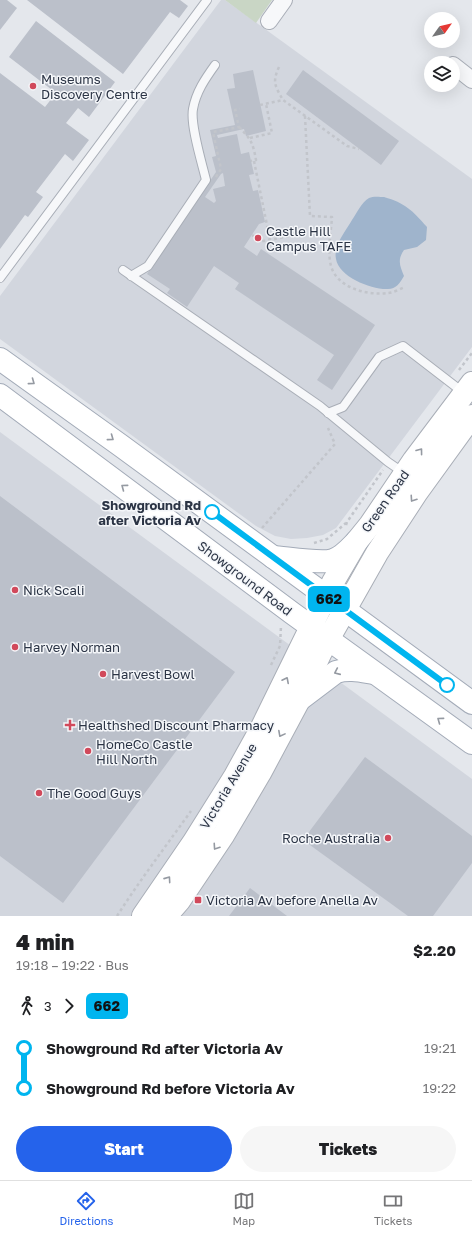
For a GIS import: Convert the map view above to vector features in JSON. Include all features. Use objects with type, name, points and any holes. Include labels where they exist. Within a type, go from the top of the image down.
[{"type":"main road","points":[[0,359],[274,557],[472,703]]},
{"type":"main road","name":"Green Road","points":[[320,633],[326,596],[333,582],[358,541],[404,473],[468,388]]},
{"type":"main road","name":"Showground Road","points":[[0,395],[320,633],[472,743]]},
{"type":"main road","name":"Green Road","points":[[320,633],[344,609],[381,546],[417,492],[472,416]]},
{"type":"main road","points":[[274,557],[321,561],[332,560],[344,554],[358,541]]},
{"type":"main road","name":"Victoria Avenue","points":[[166,916],[184,894],[224,834],[260,773],[299,700],[320,633]]},
{"type":"main road","name":"Victoria Avenue","points":[[143,916],[193,843],[235,776],[261,729],[320,633]]},
{"type":"main road","points":[[299,700],[336,672],[351,670],[375,673]]},
{"type":"street","points":[[269,21],[284,0]]},
{"type":"street","points":[[460,70],[472,80]]},
{"type":"lane","points":[[0,278],[207,0]]},
{"type":"lane","points":[[131,276],[148,266],[206,180],[194,125],[193,110],[196,96],[203,81],[215,65]]},
{"type":"lane","points":[[123,270],[320,406],[388,462],[404,473]]},
{"type":"lane","points":[[328,413],[343,407],[379,357],[403,346],[468,388]]},
{"type":"path","points":[[279,67],[274,76],[276,88],[283,100],[347,146],[360,149]]},
{"type":"path","points":[[260,104],[283,100]]},
{"type":"path","points":[[250,138],[272,133],[266,104]]},
{"type":"path","points":[[240,109],[235,110],[239,127],[250,138],[256,160],[253,161],[270,240]]},
{"type":"path","points":[[304,116],[310,216],[332,217],[329,252],[332,268],[339,280],[351,288],[364,292],[388,294],[405,287]]},
{"type":"path","points":[[198,192],[203,195],[221,169],[213,132],[239,127]]},
{"type":"path","points":[[252,235],[261,241],[312,232],[331,233]]},
{"type":"path","points":[[261,529],[335,444],[325,418],[328,413]]},
{"type":"path","points":[[312,543],[327,538],[347,522]]},
{"type":"path","points":[[270,666],[280,646],[282,627]]},
{"type":"path","points":[[117,916],[132,892],[193,808]]},
{"type":"shaded area","name":"Castle Hill Campus TAFE","points":[[221,0],[225,0],[472,179],[472,347],[336,528],[323,535],[307,538],[291,539],[275,536],[256,526],[0,339],[0,296]]},
{"type":"shaded area","points":[[0,432],[472,779],[472,916],[0,916]]},
{"type":"green space","points":[[225,0],[272,0],[256,23]]},
{"type":"water","points":[[371,197],[384,197],[408,208],[427,227],[426,240],[417,247],[404,250],[400,257],[400,266],[404,276],[396,287],[391,289],[381,289],[365,285],[357,281],[343,271],[338,265],[336,259],[336,249],[338,243],[359,208]]},
{"type":"building","points":[[0,0],[7,0],[17,8],[0,30]]},
{"type":"building","points":[[27,0],[180,0],[188,6],[179,18],[170,12],[123,74]]},
{"type":"building","points":[[36,21],[115,82],[89,117],[78,108],[66,123],[89,140],[73,161],[65,154],[36,192],[43,197],[28,217],[25,215],[0,249],[0,73],[45,107],[56,93],[9,57]]},
{"type":"building","points":[[253,70],[266,131],[246,136],[244,129],[217,135],[218,138],[237,134],[241,154],[249,152],[254,174],[249,175],[253,191],[258,190],[265,222],[259,224],[244,247],[257,256],[261,249],[375,325],[332,390],[317,380],[334,355],[235,289],[239,283],[214,266],[187,307],[167,293],[170,289],[147,274],[216,172],[212,157],[216,156],[210,130],[235,125],[227,89],[235,88],[233,74]],"holes":[[[223,173],[225,186],[213,189],[216,201],[214,203],[205,197]]]},
{"type":"building","points":[[303,70],[399,141],[381,165],[286,94]]},
{"type":"building","name":"HomeCo Castle Hill North","points":[[0,496],[235,672],[63,903],[0,856]]},
{"type":"building","name":"Roche Australia","points":[[365,757],[472,836],[472,863],[433,916],[408,916],[303,840]]},
{"type":"building","points":[[250,888],[287,916],[229,916]]},
{"type":"bus line","name":"662","points":[[212,512],[447,685]]},
{"type":"place","name":"Museums Discovery Centre","points":[[33,86]]},
{"type":"place","name":"Castle Hill Campus TAFE","points":[[258,238]]},
{"type":"place","name":"Showground Rd after Victoria Av","points":[[212,512]]},
{"type":"place","name":"Nick Scali","points":[[15,590]]},
{"type":"place","name":"Harvey Norman","points":[[15,647]]},
{"type":"place","name":"Harvest Bowl","points":[[103,674]]},
{"type":"place","name":"Healthshed Discount Pharmacy","points":[[70,725]]},
{"type":"place","name":"HomeCo Castle Hill North","points":[[88,751]]},
{"type":"place","name":"The Good Guys","points":[[39,793]]},
{"type":"place","name":"Roche Australia","points":[[388,838]]},
{"type":"place","name":"Victoria Av before Anella Av","points":[[198,900]]}]
